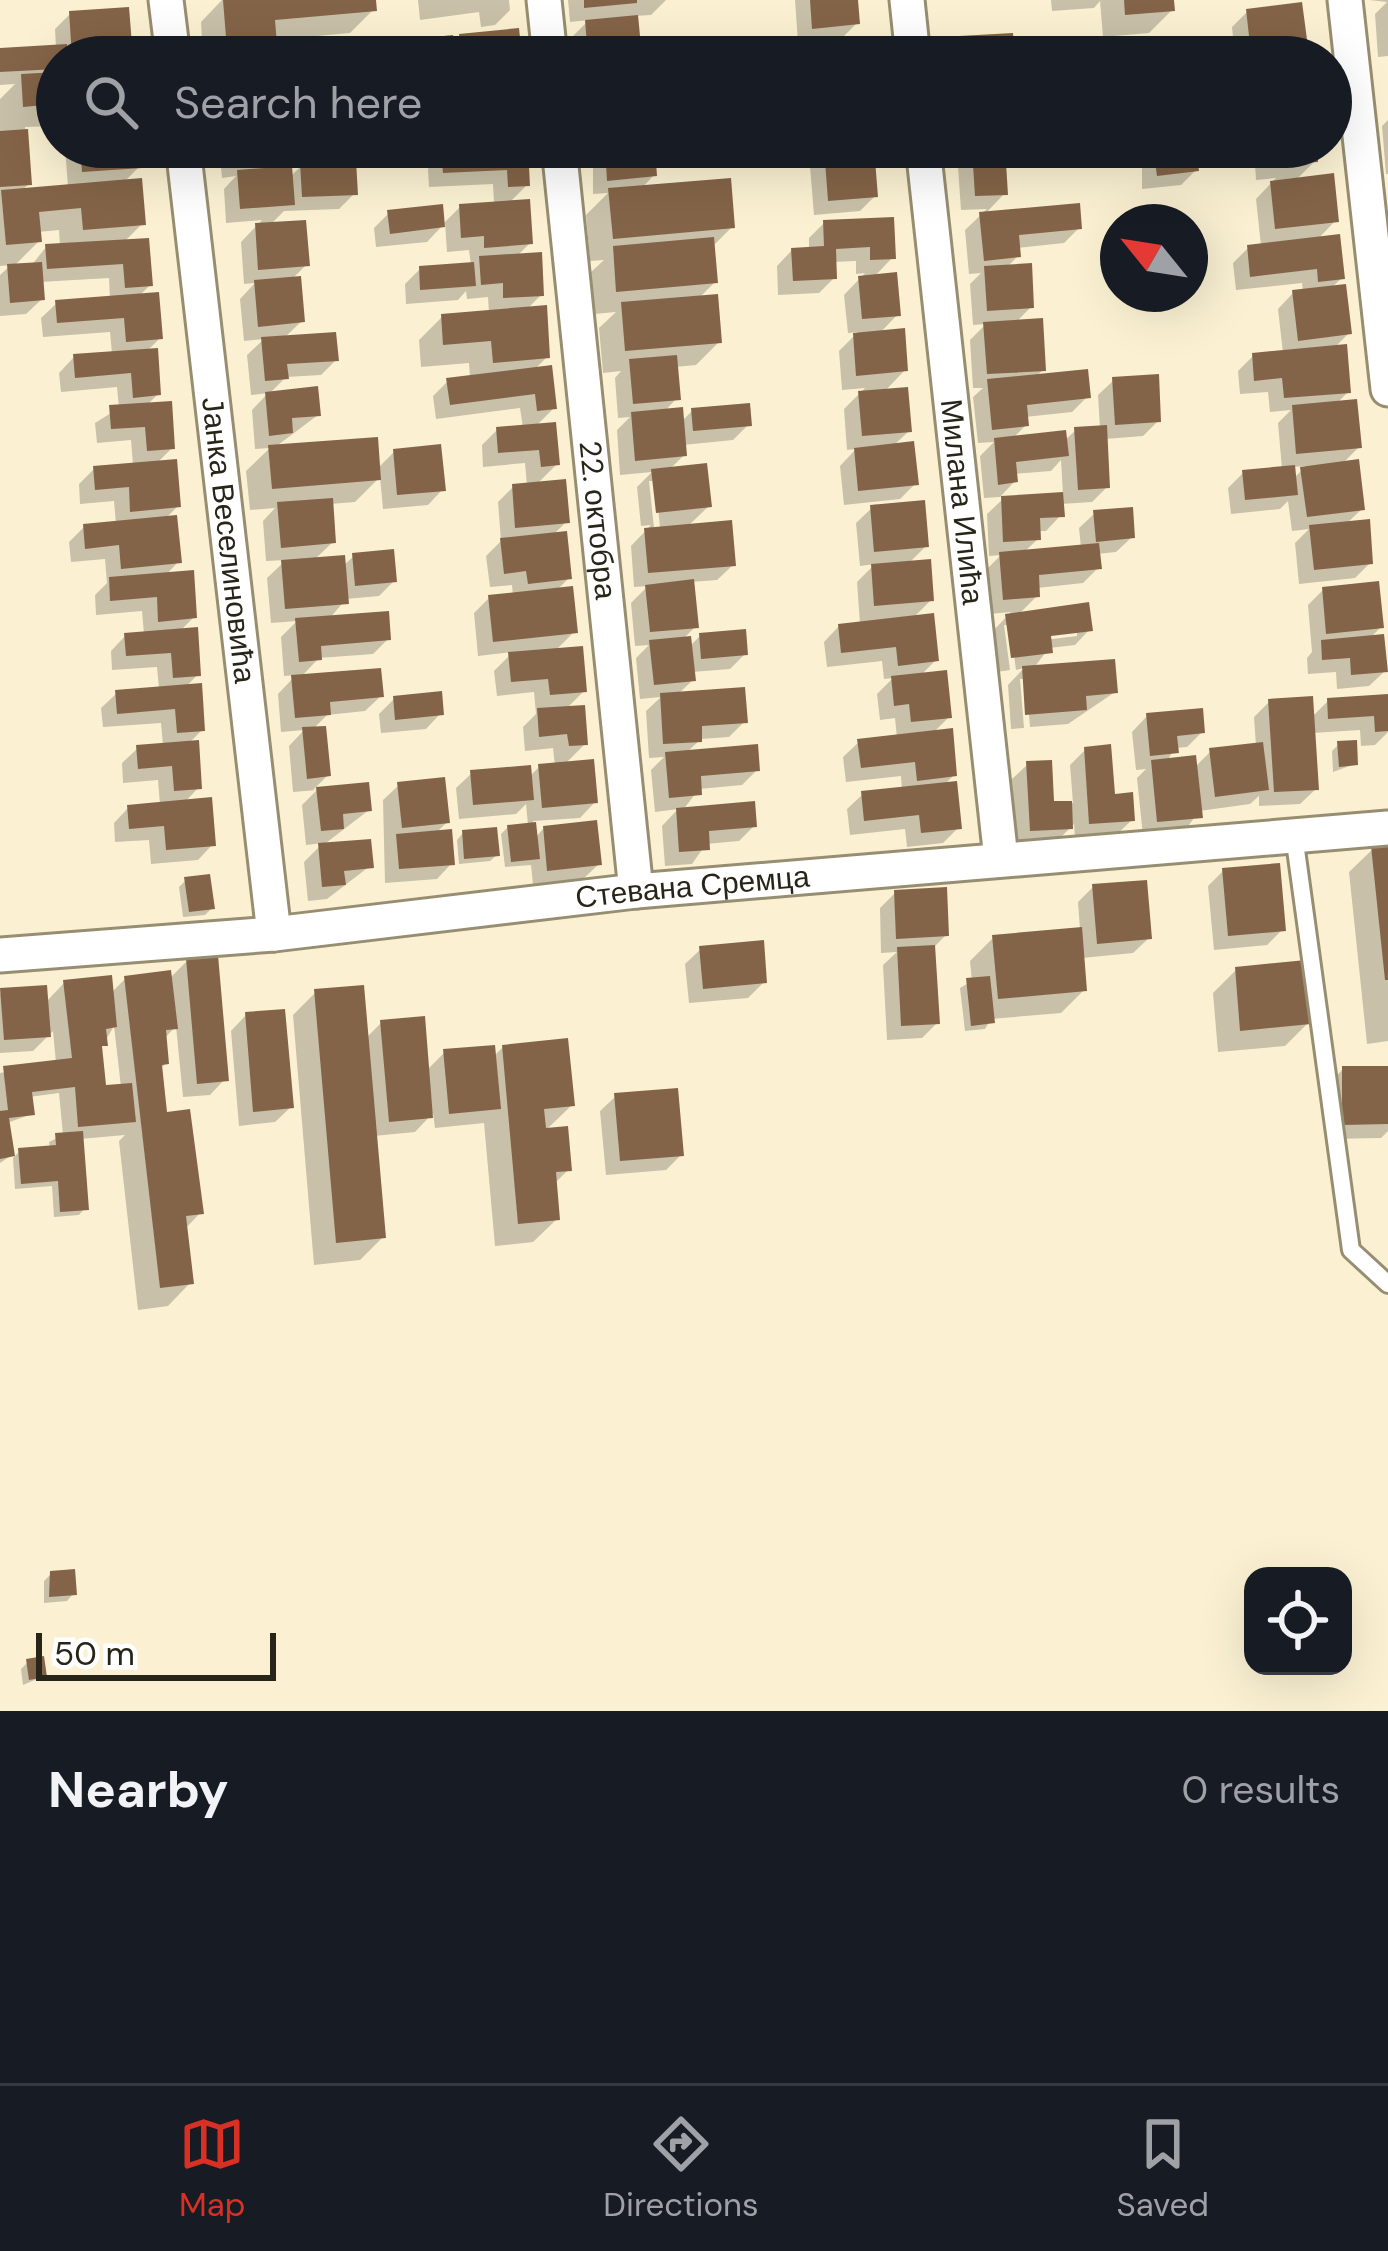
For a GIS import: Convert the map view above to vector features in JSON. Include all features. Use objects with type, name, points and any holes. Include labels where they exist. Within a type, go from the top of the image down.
[{"type":"street","points":[[166,0],[170,36]]},
{"type":"street","points":[[544,0],[548,36]]},
{"type":"street","points":[[907,0],[911,36]]},
{"type":"street","points":[[1345,0],[1349,36]]},
{"type":"street","points":[[1352,63],[1388,389]]},
{"type":"street","name":"Јанка Веселиновића","points":[[185,168],[274,934]]},
{"type":"street","name":"22. октобра","points":[[561,168],[636,891]]},
{"type":"street","name":"Милана Илића","points":[[925,168],[1001,859]]},
{"type":"street","name":"Стевана Сремца","points":[[0,955],[274,934],[636,891],[1388,828]]},
{"type":"lane","points":[[1294,835],[1352,1250],[1388,1284]]},
{"type":"building","points":[[223,0],[376,0],[377,11],[275,20],[276,36],[226,36]]},
{"type":"building","points":[[584,0],[637,0],[637,3],[584,8]]},
{"type":"building","points":[[810,0],[858,0],[860,24],[812,29]]},
{"type":"building","points":[[1124,0],[1174,0],[1175,11],[1125,15]]},
{"type":"building","points":[[1302,2],[1307,36],[1249,36],[1246,9]]},
{"type":"building","points":[[129,7],[131,36],[71,36],[69,11]]},
{"type":"building","points":[[638,15],[640,36],[586,36],[585,20]]},
{"type":"building","points":[[519,28],[520,36],[459,36]]},
{"type":"building","points":[[36,46],[36,70],[0,72],[0,48]]},
{"type":"building","points":[[36,73],[36,106],[23,107],[21,74]]},
{"type":"building","points":[[28,129],[32,185],[0,187],[0,131]]},
{"type":"building","points":[[82,168],[142,168],[82,172]]},
{"type":"building","points":[[292,168],[295,205],[240,209],[237,170]]},
{"type":"building","points":[[300,168],[356,168],[358,195],[302,197]]},
{"type":"building","points":[[443,168],[529,168],[530,186],[508,187],[507,170],[443,173]]},
{"type":"building","points":[[606,168],[656,168],[657,176],[607,181]]},
{"type":"building","points":[[826,168],[876,168],[878,197],[828,201]]},
{"type":"building","points":[[973,168],[1006,168],[1008,195],[975,196]]},
{"type":"building","points":[[1156,168],[1199,168],[1199,171],[1157,176]]},
{"type":"building","points":[[1334,173],[1339,222],[1275,229],[1270,181]]},
{"type":"building","points":[[142,178],[146,225],[83,230],[81,208],[39,212],[42,242],[6,245],[1,190]]},
{"type":"building","points":[[731,178],[735,228],[613,239],[608,188]]},
{"type":"building","points":[[530,199],[533,244],[484,248],[484,236],[461,238],[459,204]]},
{"type":"building","points":[[1080,203],[1082,229],[1019,235],[1021,257],[984,261],[979,212]]},
{"type":"building","points":[[443,204],[445,227],[390,234],[387,210]]},
{"type":"building","points":[[894,217],[896,259],[870,260],[870,247],[836,249],[837,279],[793,281],[791,248],[824,246],[823,220]]},
{"type":"building","points":[[306,220],[310,266],[258,270],[255,223]]},
{"type":"building","points":[[1340,234],[1345,279],[1318,282],[1317,269],[1250,277],[1247,245]]},
{"type":"building","points":[[714,237],[718,283],[616,292],[613,246]]},
{"type":"building","points":[[149,238],[153,286],[125,288],[123,264],[47,269],[45,244]]},
{"type":"building","points":[[542,252],[544,296],[503,298],[503,283],[481,285],[479,256]]},
{"type":"building","points":[[42,262],[45,300],[10,303],[7,264]]},
{"type":"building","points":[[474,262],[476,286],[420,290],[419,266]]},
{"type":"building","points":[[1032,263],[1034,308],[987,311],[984,266]]},
{"type":"building","points":[[897,272],[901,316],[862,319],[858,276]]},
{"type":"building","points":[[301,276],[305,322],[258,327],[254,280]]},
{"type":"building","points":[[1346,284],[1352,334],[1298,341],[1292,290]]},
{"type":"building","points":[[159,292],[163,339],[126,342],[124,318],[57,323],[55,300]]},
{"type":"building","points":[[718,294],[722,343],[625,351],[621,302]]},
{"type":"building","points":[[547,305],[550,358],[493,363],[491,341],[443,345],[441,314]]},
{"type":"building","points":[[1043,318],[1046,371],[987,374],[983,322]]},
{"type":"building","points":[[905,328],[908,371],[856,376],[853,333]]},
{"type":"building","points":[[336,332],[339,361],[287,364],[289,379],[265,381],[261,337]]},
{"type":"building","points":[[1347,344],[1351,393],[1284,398],[1282,378],[1254,381],[1252,353]]},
{"type":"building","points":[[158,348],[161,395],[133,398],[131,373],[75,378],[73,354]]},
{"type":"building","points":[[677,355],[681,400],[633,404],[629,359]]},
{"type":"building","points":[[552,365],[557,409],[537,411],[535,394],[450,405],[446,378]]},
{"type":"building","points":[[1088,369],[1091,398],[1027,405],[1029,426],[992,430],[987,379]]},
{"type":"building","points":[[1159,374],[1161,422],[1115,425],[1112,377]]},
{"type":"building","points":[[318,386],[321,416],[292,418],[293,433],[269,436],[265,392]]},
{"type":"building","points":[[908,387],[912,432],[862,436],[858,391]]},
{"type":"building","points":[[1357,399],[1362,448],[1296,454],[1292,405]]},
{"type":"building","points":[[172,401],[175,449],[147,451],[145,427],[111,429],[109,405]]},
{"type":"building","points":[[750,403],[752,426],[693,431],[691,408]]},
{"type":"building","points":[[683,407],[687,456],[635,461],[631,412]]},
{"type":"building","points":[[556,422],[560,465],[541,467],[539,450],[498,453],[496,427]]},
{"type":"building","points":[[1107,425],[1110,488],[1078,490],[1074,427]]},
{"type":"building","points":[[1066,430],[1069,456],[1016,462],[1018,482],[998,485],[994,438]]},
{"type":"building","points":[[378,437],[381,480],[272,489],[268,445]]},
{"type":"building","points":[[914,441],[919,485],[858,491],[854,448]]},
{"type":"building","points":[[441,444],[446,491],[397,495],[393,449]]},
{"type":"building","points":[[177,459],[181,507],[130,512],[129,487],[95,490],[93,466]]},
{"type":"building","points":[[1359,459],[1365,510],[1307,517],[1300,467]]},
{"type":"building","points":[[707,463],[712,507],[656,513],[651,469]]},
{"type":"building","points":[[1295,465],[1298,495],[1245,500],[1242,470]]},
{"type":"building","points":[[566,479],[570,523],[515,528],[512,484]]},
{"type":"building","points":[[1063,492],[1065,517],[1040,518],[1041,540],[1003,542],[1001,496]]},
{"type":"building","points":[[333,498],[336,543],[281,548],[277,502]]},
{"type":"building","points":[[925,500],[929,547],[874,552],[870,505]]},
{"type":"building","points":[[1133,507],[1135,538],[1096,542],[1093,510]]},
{"type":"building","points":[[177,515],[182,563],[121,569],[119,545],[85,549],[83,524]]},
{"type":"building","points":[[1370,519],[1373,564],[1314,570],[1309,525]]},
{"type":"building","points":[[732,520],[736,566],[648,573],[644,528]]},
{"type":"building","points":[[567,531],[572,579],[528,584],[526,571],[504,574],[500,538]]},
{"type":"building","points":[[1099,543],[1102,569],[1039,575],[1040,597],[1003,600],[999,552]]},
{"type":"building","points":[[394,549],[397,582],[355,586],[352,553]]},
{"type":"building","points":[[345,555],[349,604],[285,609],[281,560]]},
{"type":"building","points":[[931,559],[934,601],[874,606],[871,564]]},
{"type":"building","points":[[194,570],[197,618],[158,622],[157,597],[110,601],[109,577]]},
{"type":"building","points":[[694,579],[699,628],[650,632],[645,585]]},
{"type":"building","points":[[1379,581],[1384,628],[1326,634],[1322,587]]},
{"type":"building","points":[[573,586],[578,633],[493,642],[488,595]]},
{"type":"building","points":[[1089,602],[1093,631],[1051,636],[1053,653],[1011,658],[1005,614]]},
{"type":"building","points":[[389,611],[391,640],[321,646],[322,660],[299,662],[295,618]]},
{"type":"building","points":[[934,613],[939,661],[898,666],[896,647],[841,653],[838,624]]},
{"type":"building","points":[[198,627],[201,676],[173,678],[171,653],[126,656],[124,633]]},
{"type":"building","points":[[746,629],[748,655],[701,659],[699,633]]},
{"type":"building","points":[[1384,634],[1388,672],[1351,675],[1350,658],[1322,660],[1321,640]]},
{"type":"building","points":[[691,636],[696,681],[654,685],[649,640]]},
{"type":"building","points":[[583,646],[587,692],[550,695],[548,679],[511,682],[508,652]]},
{"type":"building","points":[[1115,659],[1118,693],[1086,696],[1087,710],[1025,715],[1022,666]]},
{"type":"building","points":[[381,668],[384,697],[330,702],[331,715],[295,718],[291,675]]},
{"type":"building","points":[[947,670],[952,718],[911,722],[909,704],[894,706],[891,676]]},
{"type":"building","points":[[202,683],[205,731],[177,733],[175,709],[117,714],[115,690]]},
{"type":"building","points":[[745,687],[748,723],[702,726],[702,742],[663,744],[660,693]]},
{"type":"building","points":[[442,691],[444,715],[395,720],[393,696]]},
{"type":"building","points":[[1388,694],[1388,731],[1375,732],[1374,716],[1328,719],[1327,698]]},
{"type":"building","points":[[1313,696],[1319,790],[1274,792],[1268,699]]},
{"type":"building","points":[[585,705],[588,745],[569,746],[567,734],[539,737],[537,708]]},
{"type":"building","points":[[1203,708],[1205,733],[1177,736],[1179,753],[1150,756],[1146,713]]},
{"type":"building","points":[[326,726],[331,776],[307,779],[302,727]]},
{"type":"building","points":[[953,728],[957,776],[917,781],[915,762],[861,768],[857,739]]},
{"type":"building","points":[[199,740],[202,789],[174,791],[172,766],[138,769],[136,745]]},
{"type":"building","points":[[1357,740],[1358,765],[1339,767],[1337,741]]},
{"type":"building","points":[[1263,742],[1269,790],[1215,797],[1209,748]]},
{"type":"building","points":[[758,744],[760,771],[701,776],[702,795],[669,798],[665,752]]},
{"type":"building","points":[[1111,744],[1115,794],[1133,792],[1135,821],[1089,824],[1084,747]]},
{"type":"building","points":[[1196,755],[1203,818],[1157,822],[1151,760]]},
{"type":"building","points":[[594,759],[598,803],[542,808],[538,764]]},
{"type":"building","points":[[1052,760],[1054,801],[1072,801],[1073,829],[1030,831],[1026,761]]},
{"type":"building","points":[[531,765],[534,800],[473,805],[470,770]]},
{"type":"building","points":[[445,777],[450,823],[402,828],[397,782]]},
{"type":"building","points":[[957,781],[962,829],[921,833],[919,815],[864,821],[861,791]]},
{"type":"building","points":[[369,782],[372,811],[343,814],[344,829],[321,831],[316,787]]},
{"type":"building","points":[[212,797],[216,846],[166,850],[164,826],[129,829],[127,805]]},
{"type":"building","points":[[755,801],[757,827],[709,831],[710,850],[679,852],[676,808]]},
{"type":"building","points":[[597,820],[602,865],[547,871],[543,826]]},
{"type":"building","points":[[536,822],[540,859],[511,862],[507,825]]},
{"type":"building","points":[[497,827],[500,856],[464,859],[462,830]]},
{"type":"building","points":[[452,829],[455,865],[399,869],[396,834]]},
{"type":"building","points":[[371,839],[374,868],[344,871],[346,885],[322,887],[318,843]]},
{"type":"building","points":[[1388,844],[1388,980],[1385,980],[1371,846]]},
{"type":"building","points":[[1280,863],[1286,931],[1228,936],[1222,868]]},
{"type":"building","points":[[210,874],[215,909],[189,912],[184,877]]},
{"type":"building","points":[[1147,880],[1152,939],[1097,944],[1092,884]]},
{"type":"building","points":[[947,887],[949,936],[896,939],[894,890]]},
{"type":"building","points":[[1082,927],[1087,991],[998,999],[992,935]]},
{"type":"building","points":[[764,940],[767,983],[703,989],[699,946]]},
{"type":"building","points":[[935,945],[940,1024],[901,1026],[897,947]]},
{"type":"building","points":[[218,955],[229,1081],[197,1084],[186,958]]},
{"type":"building","points":[[1306,960],[1311,1024],[1240,1031],[1235,967]]},
{"type":"building","points":[[171,970],[178,1029],[166,1030],[169,1064],[162,1065],[167,1112],[190,1109],[204,1214],[186,1216],[194,1284],[160,1288],[124,976]]},
{"type":"building","points":[[112,975],[117,1027],[106,1029],[108,1046],[102,1046],[106,1085],[132,1083],[136,1122],[78,1127],[75,1087],[32,1092],[35,1115],[9,1118],[15,1156],[0,1159],[0,1111],[8,1110],[3,1066],[72,1058],[63,980]]},
{"type":"building","points":[[990,976],[995,1023],[971,1026],[966,978]]},
{"type":"building","points":[[47,985],[51,1037],[4,1040],[0,988]]},
{"type":"building","points":[[364,985],[386,1238],[336,1243],[314,989]]},
{"type":"building","points":[[285,1009],[294,1108],[253,1112],[245,1012]]},
{"type":"building","points":[[425,1016],[433,1118],[389,1122],[380,1020]]},
{"type":"building","points":[[568,1038],[575,1106],[544,1109],[546,1128],[568,1126],[572,1171],[556,1172],[560,1220],[518,1224],[502,1045]]},
{"type":"building","points":[[495,1045],[501,1109],[449,1114],[443,1049]]},
{"type":"building","points":[[1342,1066],[1388,1066],[1388,1124],[1342,1125]]},
{"type":"building","points":[[678,1088],[684,1156],[620,1161],[614,1093]]},
{"type":"building","points":[[83,1131],[89,1210],[60,1212],[58,1181],[21,1184],[18,1148],[56,1145],[55,1133]]},
{"type":"building","points":[[75,1569],[77,1595],[49,1597],[50,1571]]},
{"type":"building","points":[[44,1656],[47,1677],[29,1680],[26,1659]]}]
